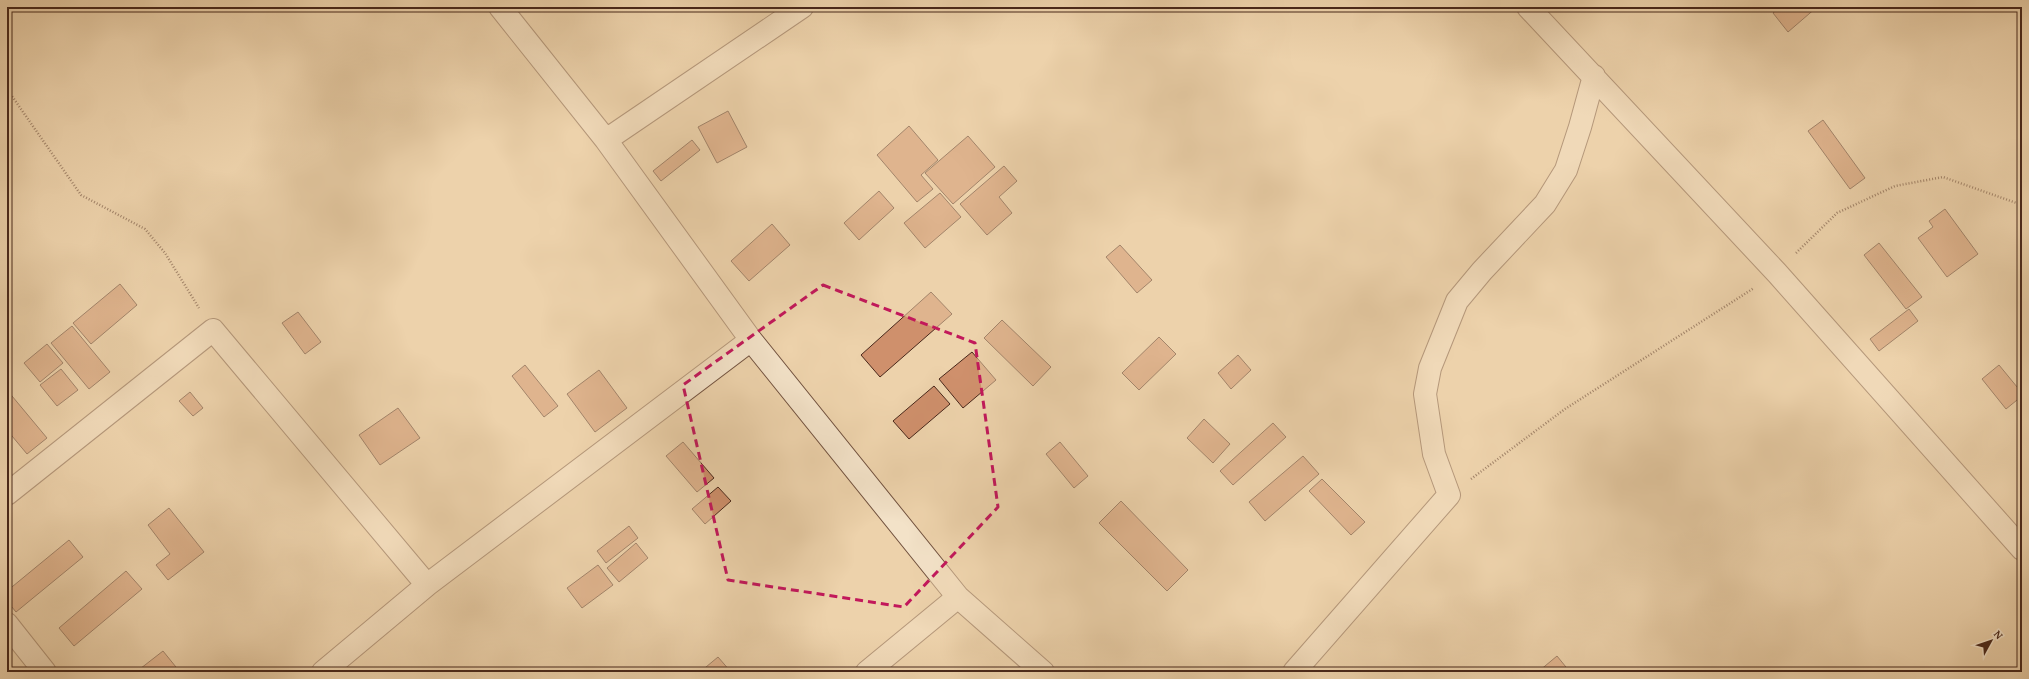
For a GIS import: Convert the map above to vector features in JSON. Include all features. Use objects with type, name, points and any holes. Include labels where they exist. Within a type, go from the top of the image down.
[{"type":"street","points":[[500,7],[606,140],[751,340],[958,597],[1043,672]]},
{"type":"street","points":[[606,140],[802,7]]},
{"type":"street","points":[[1528,7],[1777,273],[2022,549]]},
{"type":"street","points":[[1294,672],[1449,495],[1434,454],[1427,409],[1425,394],[1430,368],[1457,301],[1545,204],[1566,170],[1594,76]]},
{"type":"street","points":[[7,494],[213,330],[427,585]]},
{"type":"street","points":[[323,672],[427,585],[751,340]]},
{"type":"street","points":[[867,672],[958,597]]},
{"type":"street","points":[[7,624],[45,672]]},
{"type":"path","points":[[7,89],[81,195],[145,229],[165,253],[213,330]]},
{"type":"path","points":[[1449,495],[1565,409],[1777,273],[1837,213],[1895,186],[1943,177],[2022,206]]},
{"type":"highlighted area","points":[[823,285],[975,343],[998,507],[904,607],[728,580],[683,385]]},
{"type":"building","points":[[1780,7],[1817,7],[1788,32],[1773,13]]},
{"type":"building","points":[[728,111],[747,147],[717,163],[698,127]]},
{"type":"building","points":[[1823,120],[1865,178],[1850,189],[1808,131]]},
{"type":"building","points":[[909,126],[938,160],[921,175],[933,189],[917,202],[877,155]]},
{"type":"building","points":[[968,136],[995,167],[953,204],[925,173]]},
{"type":"building","points":[[692,140],[700,150],[661,181],[653,171]]},
{"type":"building","points":[[1004,166],[1017,181],[999,197],[1012,213],[987,235],[960,204]]},
{"type":"building","points":[[879,191],[894,208],[859,240],[844,223]]},
{"type":"building","points":[[940,193],[961,217],[925,248],[904,223]]},
{"type":"building","points":[[1945,209],[1978,254],[1947,277],[1918,238],[1933,227],[1929,221]]},
{"type":"building","points":[[772,224],[790,245],[749,281],[731,261]]},
{"type":"building","points":[[1879,243],[1922,297],[1906,309],[1864,255]]},
{"type":"building","points":[[1120,245],[1152,280],[1137,293],[1106,257]]},
{"type":"building","points":[[120,284],[137,305],[91,344],[73,323]]},
{"type":"building","points":[[931,292],[952,314],[880,377],[861,355]]},
{"type":"building","points":[[1909,309],[1918,321],[1879,351],[1870,339]]},
{"type":"building","points":[[298,312],[321,342],[305,354],[282,323]]},
{"type":"building","points":[[1002,320],[1051,367],[1033,386],[984,338]]},
{"type":"building","points":[[72,326],[110,372],[89,389],[51,343]]},
{"type":"building","points":[[1159,337],[1176,354],[1139,390],[1122,373]]},
{"type":"building","points":[[47,344],[63,363],[40,382],[24,363]]},
{"type":"building","points":[[972,352],[996,380],[963,408],[939,379]]},
{"type":"building","points":[[1238,355],[1251,370],[1231,389],[1218,373]]},
{"type":"building","points":[[525,365],[558,406],[544,417],[512,376]]},
{"type":"building","points":[[1999,365],[2022,393],[2022,396],[2006,409],[1982,379]]},
{"type":"building","points":[[61,369],[78,390],[57,406],[40,385]]},
{"type":"building","points":[[599,370],[627,408],[595,432],[567,394]]},
{"type":"building","points":[[934,386],[950,404],[909,439],[893,421]]},
{"type":"building","points":[[7,390],[47,438],[27,454],[7,430]]},
{"type":"building","points":[[190,392],[203,408],[193,416],[179,401]]},
{"type":"building","points":[[398,408],[420,438],[380,465],[359,435]]},
{"type":"building","points":[[1204,419],[1230,444],[1213,463],[1187,438]]},
{"type":"building","points":[[1273,423],[1286,437],[1233,485],[1220,471]]},
{"type":"building","points":[[683,442],[714,478],[697,492],[666,456]]},
{"type":"building","points":[[1060,442],[1088,476],[1074,488],[1046,454]]},
{"type":"building","points":[[1303,456],[1319,474],[1265,521],[1249,502]]},
{"type":"building","points":[[1322,479],[1365,522],[1351,535],[1309,491]]},
{"type":"building","points":[[718,487],[731,501],[705,524],[692,509]]},
{"type":"building","points":[[1121,501],[1188,570],[1167,591],[1099,523]]},
{"type":"building","points":[[169,508],[204,552],[168,580],[156,565],[170,554],[148,525]]},
{"type":"building","points":[[629,526],[638,538],[606,563],[597,551]]},
{"type":"building","points":[[69,540],[83,557],[16,612],[7,601],[7,591]]},
{"type":"building","points":[[636,543],[648,558],[619,582],[607,568]]},
{"type":"building","points":[[598,565],[613,585],[582,608],[567,588]]},
{"type":"building","points":[[126,571],[142,589],[74,646],[59,628]]},
{"type":"building","points":[[163,651],[180,672],[136,672]]},
{"type":"building","points":[[1557,656],[1570,672],[1539,671]]},
{"type":"building","points":[[718,657],[731,672],[700,672]]}]
